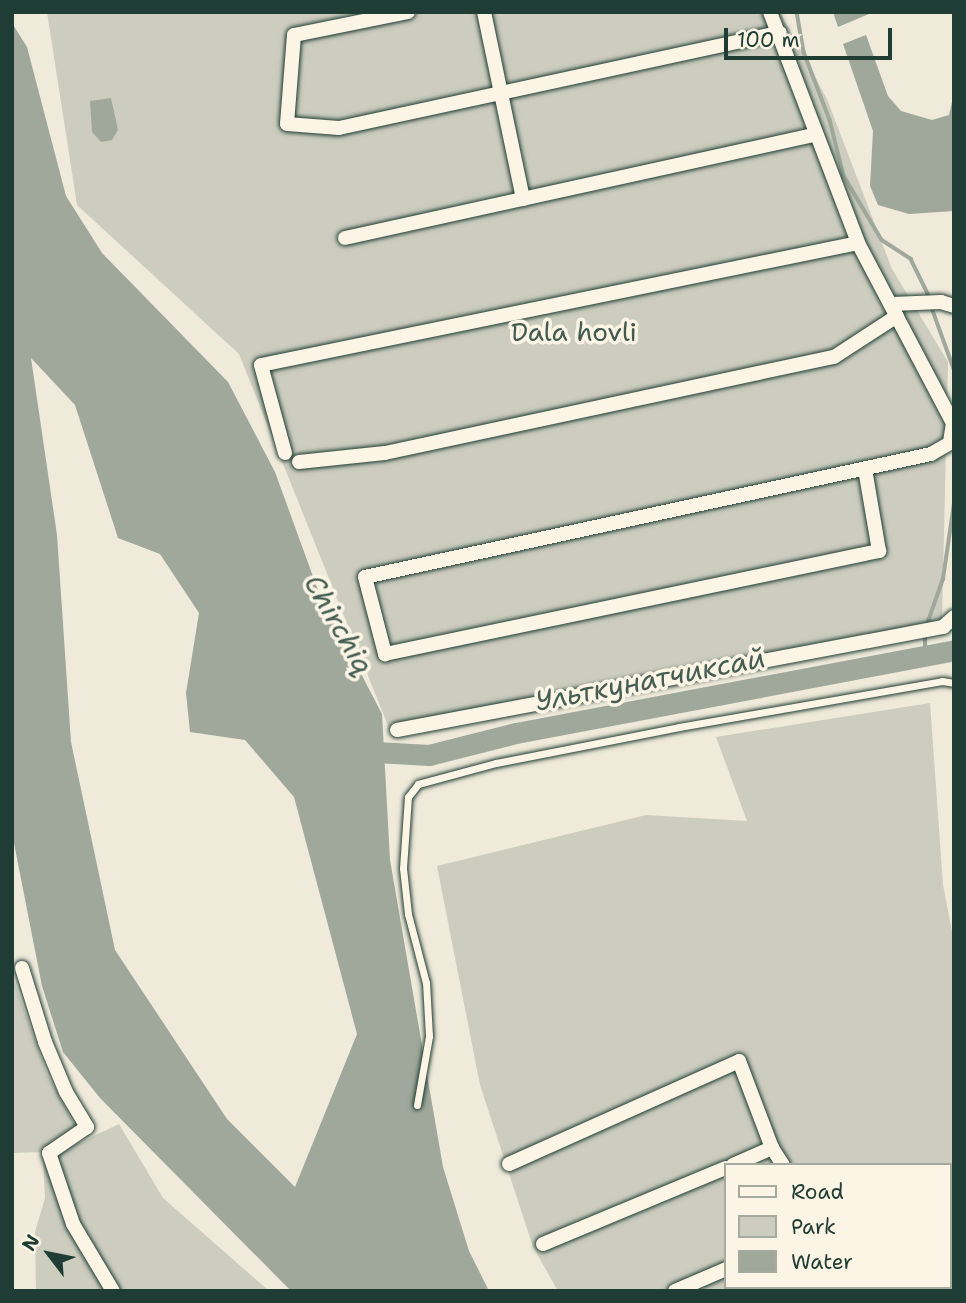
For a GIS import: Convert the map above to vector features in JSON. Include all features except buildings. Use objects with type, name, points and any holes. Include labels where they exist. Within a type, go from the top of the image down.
[{"type":"street","points":[[344,12],[345,28]]},
{"type":"street","points":[[408,12],[345,28],[294,35],[287,124],[339,128],[502,97],[780,33]]},
{"type":"street","points":[[484,12],[523,199]]},
{"type":"street","points":[[770,12],[780,33],[813,135],[858,243],[953,423],[950,443],[931,454],[365,577],[385,654],[879,551],[865,469]]},
{"type":"street","points":[[345,238],[813,135]]},
{"type":"street","points":[[285,453],[261,365],[858,243]]},
{"type":"street","points":[[299,462],[384,453],[834,357],[894,310],[941,302],[954,306]]},
{"type":"street","points":[[397,730],[943,627],[954,617]]},
{"type":"street","points":[[22,968],[55,1067],[88,1127],[49,1153],[73,1224],[113,1291]]},
{"type":"street","points":[[509,1164],[739,1061],[772,1148],[782,1163]]},
{"type":"street","points":[[738,1163],[772,1148]]},
{"type":"street","points":[[543,1244],[724,1169]]},
{"type":"street","points":[[676,1291],[724,1270]]},
{"type":"lane","points":[[417,1105],[429,1036],[426,983],[408,915],[403,868],[408,796],[418,783],[472,768],[666,730],[942,681],[954,683]]},
{"type":"green space","name":"Dala hovli","points":[[47,12],[780,12],[827,99],[892,269],[948,362],[942,619],[393,738],[239,354],[77,205]]},
{"type":"green space","points":[[930,703],[943,885],[954,941],[954,1291],[558,1291],[533,1247],[480,1085],[437,866],[646,815],[747,821],[716,737]]},
{"type":"green space","points":[[12,975],[47,1074],[76,1126],[43,1152],[12,1153]]},
{"type":"green space","points":[[119,1124],[163,1198],[269,1291],[36,1291],[35,1232],[45,1198],[43,1160]]},
{"type":"water","points":[[833,12],[926,12],[869,14],[838,27]]},
{"type":"water","points":[[12,23],[27,47],[66,196],[102,253],[228,382],[275,472],[319,593],[382,714],[390,860],[443,1167],[469,1251],[489,1291],[291,1291],[100,1098],[63,1052],[42,986],[12,833]],"holes":[[[31,358],[75,405],[118,538],[160,554],[199,613],[186,693],[190,732],[245,740],[294,797],[357,1034],[295,1187],[227,1119],[115,950],[71,742],[57,535]]]},
{"type":"water","points":[[866,35],[888,96],[901,111],[932,120],[949,115],[954,93],[954,211],[909,214],[878,205],[870,186],[873,131],[843,44]]},
{"type":"water","points":[[111,98],[118,130],[112,140],[101,142],[92,132],[90,101]]},
{"type":"waterway","points":[[797,12],[804,52],[830,120],[844,176],[882,240],[911,259],[930,298]]},
{"type":"waterway","points":[[931,305],[954,369]]},
{"type":"waterway","points":[[926,627],[943,579],[954,504]]},
{"type":"waterway","points":[[925,635],[925,656]]},
{"type":"waterway","name":"Ульткунатчиксай","points":[[358,751],[429,755],[516,733],[954,650]]},
{"type":"water label","name":"Chirchiq","points":[[339,624]]}]
